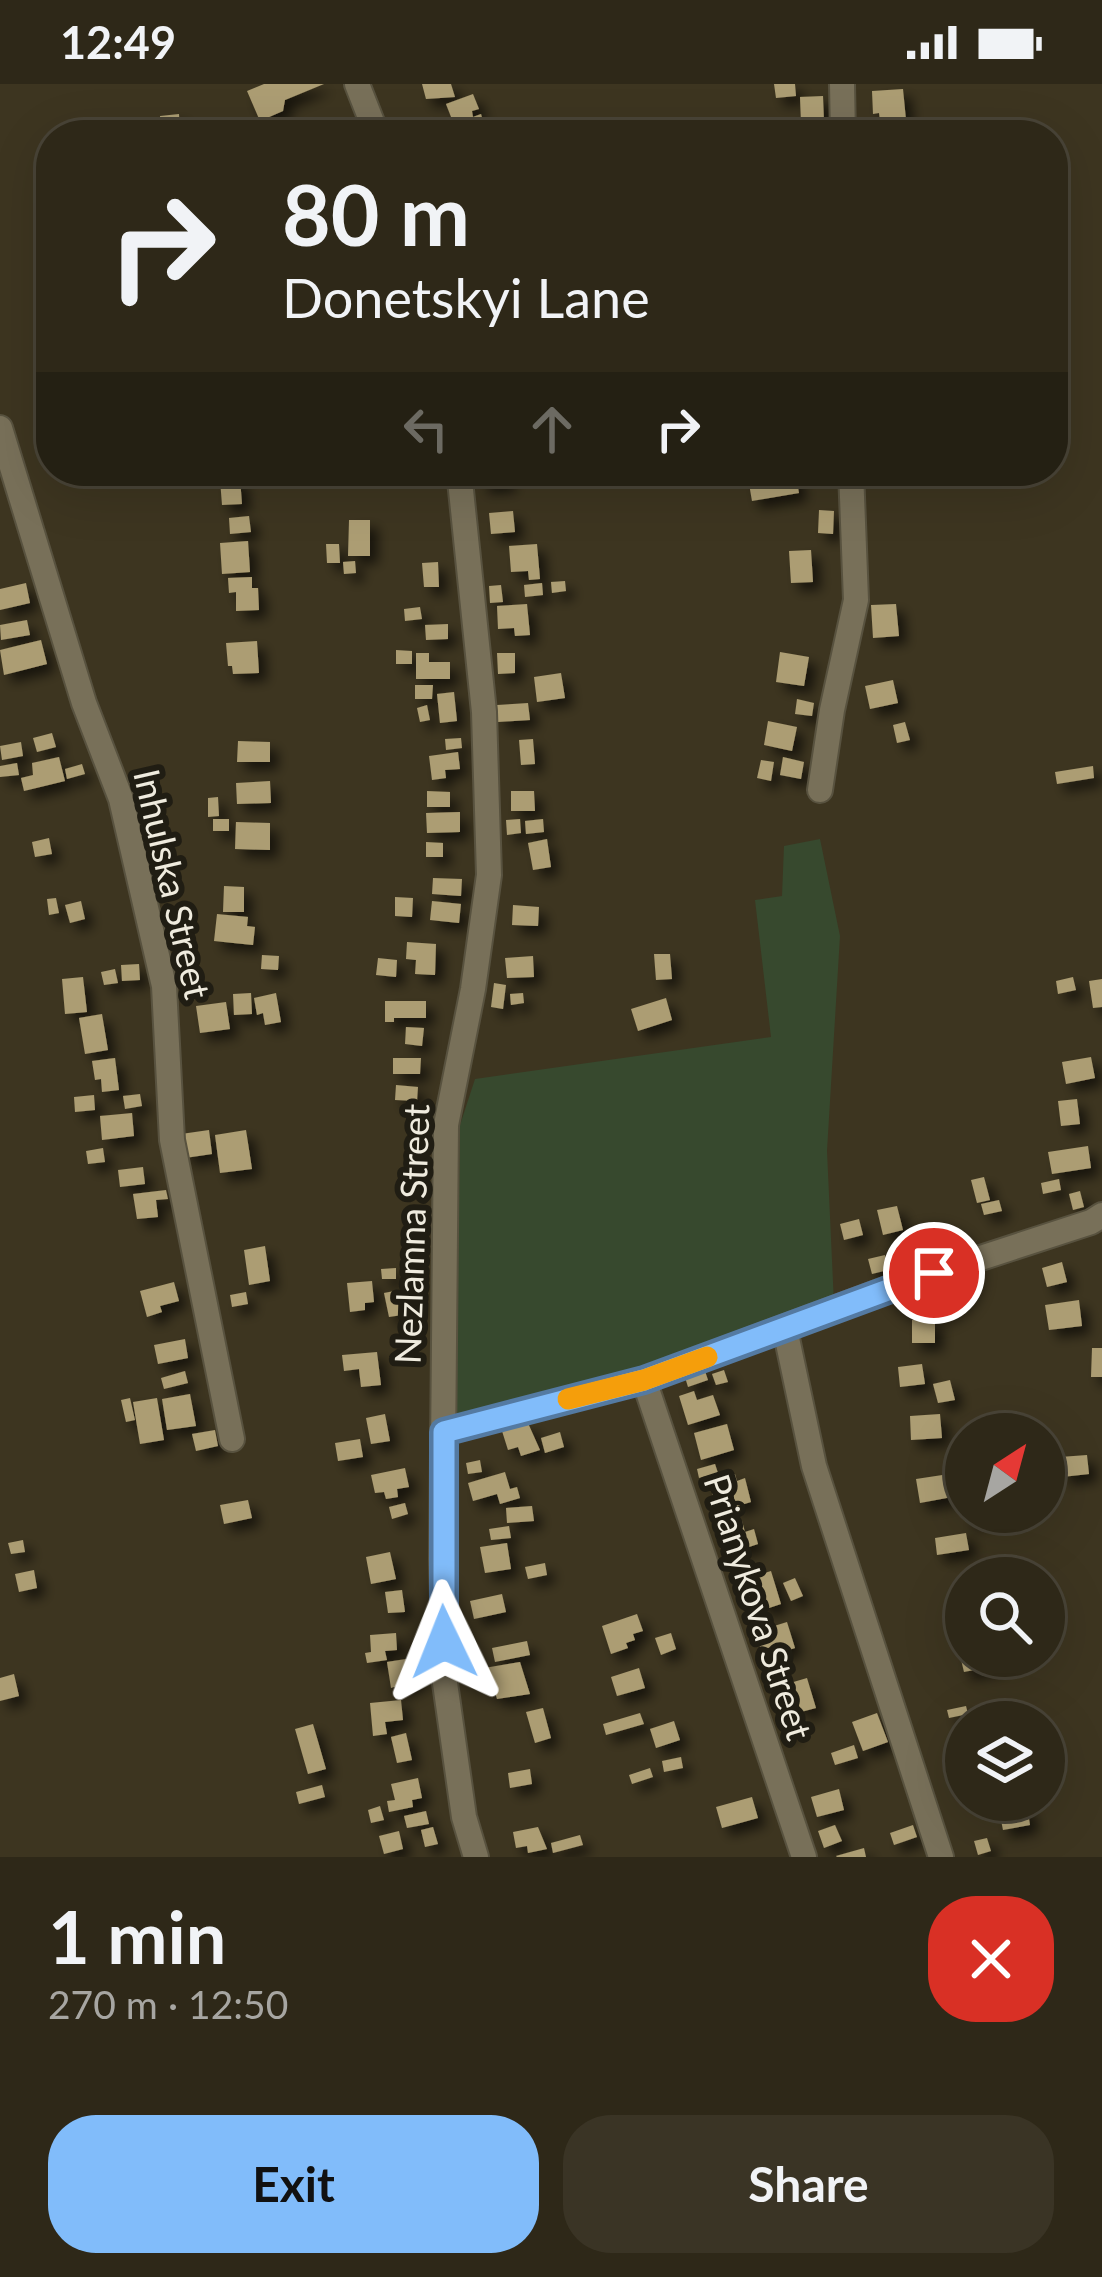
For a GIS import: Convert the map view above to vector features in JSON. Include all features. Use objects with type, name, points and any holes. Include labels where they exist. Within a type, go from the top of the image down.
[{"type":"street","points":[[357,84],[371,120]]},
{"type":"street","points":[[842,84],[843,120]]},
{"type":"street","name":"Inhulska Street","points":[[0,428],[84,703],[121,799],[164,986],[172,1140],[232,1439]]},
{"type":"street","name":"Nezlamna Street","points":[[461,486],[484,712],[489,875],[446,1125],[446,1683],[464,1816],[476,1857]]},
{"type":"street","points":[[820,790],[856,600],[852,486]]},
{"type":"street","points":[[444,1432],[644,1380],[1102,1215]]},
{"type":"street","points":[[785,1329],[814,1466],[940,1857]]},
{"type":"street","name":"Prianykova Street","points":[[644,1380],[804,1857]]},
{"type":"green space","points":[[820,839],[840,936],[827,1151],[834,1304],[640,1367],[456,1416],[460,1125],[475,1079],[771,1037],[755,900],[782,896],[784,846]]},
{"type":"building","points":[[264,84],[324,84],[285,100],[283,111],[262,120],[247,91]]},
{"type":"building","points":[[422,84],[451,84],[455,97],[426,99]]},
{"type":"building","points":[[774,84],[795,84],[796,96],[776,98]]},
{"type":"building","points":[[903,89],[906,120],[880,120],[879,113],[873,114],[872,91]]},
{"type":"building","points":[[473,94],[479,109],[472,111],[473,117],[481,114],[483,120],[452,120],[446,104]]},
{"type":"building","points":[[823,96],[824,120],[801,120],[800,97]]},
{"type":"building","points":[[179,114],[179,120],[160,120],[160,116]]},
{"type":"building","points":[[221,486],[241,486],[242,504],[222,505]]},
{"type":"building","points":[[749,486],[798,486],[799,493],[752,501]]},
{"type":"building","points":[[819,510],[834,511],[833,534],[818,533]]},
{"type":"building","points":[[513,511],[515,532],[491,534],[489,513]]},
{"type":"building","points":[[249,516],[251,532],[230,534],[229,518]]},
{"type":"building","points":[[349,520],[370,520],[370,556],[348,556]]},
{"type":"building","points":[[248,541],[250,572],[222,574],[220,543]]},
{"type":"building","points":[[326,544],[339,544],[340,563],[327,563]]},
{"type":"building","points":[[537,544],[540,579],[529,580],[528,571],[511,572],[509,546]]},
{"type":"building","points":[[811,550],[813,582],[791,583],[789,551]]},
{"type":"building","points":[[355,561],[356,573],[344,574],[343,562]]},
{"type":"building","points":[[438,562],[439,587],[424,587],[422,563]]},
{"type":"building","points":[[252,577],[259,610],[236,611],[236,592],[229,593],[228,578]]},
{"type":"building","points":[[565,581],[566,591],[552,593],[551,582]]},
{"type":"building","points":[[26,583],[30,603],[0,610],[0,589]]},
{"type":"building","points":[[542,583],[543,595],[525,597],[524,585]]},
{"type":"building","points":[[501,585],[503,602],[490,603],[489,586]]},
{"type":"building","points":[[527,604],[530,635],[515,636],[514,628],[498,629],[497,606]]},
{"type":"building","points":[[896,604],[899,636],[873,638],[871,605]]},
{"type":"building","points":[[420,607],[422,619],[405,621],[404,609]]},
{"type":"building","points":[[27,620],[30,635],[1,640],[0,625]]},
{"type":"building","points":[[448,624],[448,639],[426,640],[425,625]]},
{"type":"building","points":[[41,640],[47,664],[4,675],[0,650]]},
{"type":"building","points":[[257,641],[259,673],[233,674],[226,643]]},
{"type":"building","points":[[396,650],[412,651],[412,664],[396,664]]},
{"type":"building","points":[[780,652],[809,657],[804,686],[776,682]]},
{"type":"building","points":[[416,653],[429,653],[429,662],[450,662],[450,679],[416,679]]},
{"type":"building","points":[[497,653],[515,653],[515,673],[498,674]]},
{"type":"building","points":[[561,673],[565,698],[537,702],[534,677]]},
{"type":"building","points":[[893,680],[898,703],[870,709],[865,686]]},
{"type":"building","points":[[415,685],[433,685],[432,699],[415,699]]},
{"type":"building","points":[[454,692],[457,721],[440,723],[437,694]]},
{"type":"building","points":[[797,699],[814,703],[812,716],[795,714]]},
{"type":"building","points":[[528,703],[530,720],[498,722],[497,705]]},
{"type":"building","points":[[427,705],[430,720],[420,722],[417,708]]},
{"type":"building","points":[[768,721],[797,727],[792,751],[764,745]]},
{"type":"building","points":[[905,722],[910,740],[897,743],[893,725]]},
{"type":"building","points":[[52,733],[56,747],[37,752],[33,738]]},
{"type":"building","points":[[461,738],[462,748],[446,750],[445,739]]},
{"type":"building","points":[[533,739],[535,764],[521,765],[519,740]]},
{"type":"building","points":[[238,741],[270,742],[270,762],[237,762]]},
{"type":"building","points":[[21,742],[23,756],[2,760],[0,746]]},
{"type":"building","points":[[458,752],[460,769],[445,770],[446,778],[432,780],[429,756]]},
{"type":"building","points":[[59,757],[65,781],[24,791],[21,778],[33,775],[32,763]]},
{"type":"building","points":[[783,757],[804,762],[801,779],[780,775]]},
{"type":"building","points":[[761,760],[774,762],[771,781],[757,778]]},
{"type":"building","points":[[17,763],[19,775],[0,777],[0,766]]},
{"type":"building","points":[[82,764],[85,774],[67,779],[65,769]]},
{"type":"building","points":[[1093,766],[1094,778],[1057,784],[1055,772]]},
{"type":"building","points":[[270,781],[271,803],[237,804],[236,783]]},
{"type":"building","points":[[427,791],[450,792],[450,807],[427,807]]},
{"type":"building","points":[[511,791],[534,791],[535,811],[511,811]]},
{"type":"building","points":[[218,797],[219,816],[208,817],[208,798]]},
{"type":"building","points":[[460,812],[460,832],[427,833],[426,813]]},
{"type":"building","points":[[213,819],[229,819],[229,831],[213,831]]},
{"type":"building","points":[[520,819],[521,833],[507,835],[506,820]]},
{"type":"building","points":[[543,819],[544,832],[526,834],[525,821]]},
{"type":"building","points":[[236,822],[270,823],[270,850],[235,849]]},
{"type":"building","points":[[49,838],[52,854],[35,857],[32,842]]},
{"type":"building","points":[[547,839],[551,867],[533,870],[528,843]]},
{"type":"building","points":[[426,842],[443,843],[443,857],[426,857]]},
{"type":"building","points":[[433,878],[462,879],[461,896],[432,894]]},
{"type":"building","points":[[224,886],[244,887],[244,912],[223,912]]},
{"type":"building","points":[[395,897],[413,898],[412,917],[395,916]]},
{"type":"building","points":[[56,898],[59,913],[49,915],[47,899]]},
{"type":"building","points":[[81,901],[85,919],[70,923],[65,905]]},
{"type":"building","points":[[432,901],[461,904],[459,923],[430,920]]},
{"type":"building","points":[[513,905],[539,907],[538,926],[512,925]]},
{"type":"building","points":[[217,914],[248,917],[247,926],[255,927],[253,945],[214,941]]},
{"type":"building","points":[[407,942],[436,944],[435,975],[415,974],[416,960],[406,959]]},
{"type":"building","points":[[654,954],[670,954],[672,979],[656,980]]},
{"type":"building","points":[[262,955],[279,956],[278,970],[261,969]]},
{"type":"building","points":[[533,956],[534,977],[507,978],[505,958]]},
{"type":"building","points":[[378,958],[397,960],[396,977],[376,975]]},
{"type":"building","points":[[139,964],[140,980],[122,981],[121,965]]},
{"type":"building","points":[[115,969],[118,983],[104,985],[101,972]]},
{"type":"building","points":[[83,977],[87,1012],[65,1014],[62,979]]},
{"type":"building","points":[[1073,977],[1076,990],[1058,994],[1056,981]]},
{"type":"building","points":[[1102,979],[1102,1007],[1093,1008],[1089,981]]},
{"type":"building","points":[[494,983],[506,985],[503,1009],[491,1007]]},
{"type":"building","points":[[251,993],[252,1014],[234,1015],[233,994]]},
{"type":"building","points":[[276,993],[281,1022],[265,1025],[263,1013],[257,1015],[254,998]]},
{"type":"building","points":[[523,993],[524,1003],[511,1005],[510,994]]},
{"type":"building","points":[[666,998],[672,1020],[638,1031],[631,1009]]},
{"type":"building","points":[[385,1001],[426,1001],[426,1018],[385,1022]]},
{"type":"building","points":[[226,1002],[230,1029],[200,1033],[196,1006]]},
{"type":"building","points":[[102,1014],[108,1050],[85,1054],[79,1018]]},
{"type":"building","points":[[406,1027],[424,1028],[422,1046],[405,1044]]},
{"type":"building","points":[[1091,1057],[1095,1078],[1066,1084],[1062,1062]]},
{"type":"building","points":[[115,1058],[119,1090],[102,1092],[92,1061]]},
{"type":"building","points":[[393,1058],[421,1058],[420,1074],[393,1074]]},
{"type":"building","points":[[396,1085],[418,1087],[417,1101],[395,1100]]},
{"type":"building","points":[[140,1094],[142,1106],[125,1109],[123,1096]]},
{"type":"building","points":[[94,1095],[95,1110],[75,1112],[74,1097]]},
{"type":"building","points":[[1077,1099],[1080,1124],[1061,1126],[1058,1101]]},
{"type":"building","points":[[132,1113],[134,1136],[102,1140],[100,1116]]},
{"type":"building","points":[[209,1130],[212,1154],[185,1158],[181,1134]]},
{"type":"building","points":[[246,1130],[252,1169],[220,1173],[215,1135]]},
{"type":"building","points":[[1088,1146],[1091,1168],[1052,1174],[1048,1152]]},
{"type":"building","points":[[103,1148],[105,1162],[88,1164],[86,1151]]},
{"type":"building","points":[[143,1167],[145,1184],[120,1187],[118,1170]]},
{"type":"building","points":[[984,1177],[990,1200],[977,1203],[971,1180]]},
{"type":"building","points":[[1059,1179],[1061,1190],[1043,1194],[1041,1183]]},
{"type":"building","points":[[166,1190],[168,1199],[156,1200],[158,1217],[137,1219],[133,1194]]},
{"type":"building","points":[[1080,1191],[1084,1207],[1073,1210],[1069,1194]]},
{"type":"building","points":[[999,1200],[1002,1211],[984,1215],[981,1204]]},
{"type":"building","points":[[897,1206],[903,1230],[883,1235],[877,1210]]},
{"type":"building","points":[[859,1219],[863,1235],[844,1240],[840,1224]]},
{"type":"building","points":[[265,1246],[270,1281],[249,1285],[244,1250]]},
{"type":"building","points":[[885,1255],[888,1270],[872,1274],[868,1259]]},
{"type":"building","points":[[1062,1262],[1067,1282],[1047,1287],[1042,1268]]},
{"type":"building","points":[[396,1268],[396,1279],[382,1279],[381,1269]]},
{"type":"building","points":[[372,1281],[374,1302],[365,1303],[365,1310],[350,1312],[347,1283]]},
{"type":"building","points":[[174,1282],[179,1301],[160,1306],[162,1312],[147,1317],[140,1291]]},
{"type":"building","points":[[410,1288],[415,1313],[389,1317],[384,1293]]},
{"type":"building","points":[[246,1292],[248,1304],[232,1307],[230,1295]]},
{"type":"building","points":[[1079,1300],[1082,1326],[1049,1330],[1045,1305]]},
{"type":"building","points":[[912,1320],[935,1320],[935,1343],[912,1343]]},
{"type":"building","points":[[185,1339],[188,1358],[158,1364],[154,1345]]},
{"type":"building","points":[[1092,1348],[1102,1348],[1102,1377],[1091,1377]]},
{"type":"building","points":[[377,1352],[381,1385],[361,1387],[359,1369],[344,1371],[342,1355]]},
{"type":"building","points":[[922,1364],[925,1384],[900,1387],[898,1367]]},
{"type":"building","points":[[704,1368],[708,1380],[688,1387],[684,1374]]},
{"type":"building","points":[[724,1370],[728,1382],[716,1385],[712,1374]]},
{"type":"building","points":[[185,1371],[188,1383],[164,1389],[161,1378]]},
{"type":"building","points":[[950,1380],[955,1400],[938,1403],[933,1384]]},
{"type":"building","points":[[694,1391],[697,1400],[713,1395],[720,1415],[688,1425],[679,1396]]},
{"type":"building","points":[[190,1394],[196,1426],[167,1430],[162,1399]]},
{"type":"building","points":[[130,1398],[135,1420],[126,1422],[121,1400]]},
{"type":"building","points":[[157,1398],[164,1440],[140,1444],[133,1402]]},
{"type":"building","points":[[385,1414],[390,1441],[371,1444],[366,1418]]},
{"type":"building","points":[[940,1414],[942,1438],[911,1440],[910,1416]]},
{"type":"building","points":[[528,1423],[540,1450],[521,1456],[518,1447],[508,1450],[502,1431]]},
{"type":"building","points":[[727,1424],[734,1450],[701,1460],[694,1433]]},
{"type":"building","points":[[215,1430],[218,1446],[196,1451],[192,1434]]},
{"type":"building","points":[[560,1432],[564,1447],[545,1453],[541,1438]]},
{"type":"building","points":[[360,1439],[363,1457],[338,1461],[335,1443]]},
{"type":"building","points":[[1087,1455],[1089,1474],[1065,1477],[1065,1457]]},
{"type":"building","points":[[480,1460],[482,1472],[468,1474],[466,1463]]},
{"type":"building","points":[[715,1464],[718,1473],[699,1478],[697,1469]]},
{"type":"building","points":[[405,1468],[409,1487],[397,1489],[398,1497],[386,1499],[384,1492],[375,1493],[371,1475]]},
{"type":"building","points":[[505,1472],[510,1489],[517,1487],[520,1498],[500,1504],[497,1494],[473,1501],[468,1483]]},
{"type":"building","points":[[735,1474],[737,1481],[745,1478],[751,1502],[731,1508],[727,1495],[714,1499],[709,1482]]},
{"type":"building","points":[[945,1475],[945,1498],[920,1503],[916,1479]]},
{"type":"building","points":[[248,1500],[252,1518],[224,1524],[220,1505]]},
{"type":"building","points":[[405,1503],[408,1514],[392,1519],[389,1507]]},
{"type":"building","points":[[532,1506],[534,1521],[507,1523],[506,1508]]},
{"type":"building","points":[[742,1521],[745,1532],[754,1529],[758,1544],[737,1551],[734,1544],[722,1548],[716,1529]]},
{"type":"building","points":[[509,1526],[511,1538],[491,1540],[489,1529]]},
{"type":"building","points":[[966,1533],[969,1550],[937,1555],[935,1538]]},
{"type":"building","points":[[23,1540],[25,1552],[11,1554],[8,1543]]},
{"type":"building","points":[[507,1543],[511,1569],[485,1573],[480,1547]]},
{"type":"building","points":[[390,1552],[396,1579],[371,1584],[366,1557]]},
{"type":"building","points":[[545,1563],[547,1575],[528,1579],[525,1567]]},
{"type":"building","points":[[34,1570],[37,1588],[19,1592],[15,1574]]},
{"type":"building","points":[[771,1571],[781,1604],[763,1610],[760,1599],[747,1603],[739,1581]]},
{"type":"building","points":[[795,1578],[803,1596],[791,1601],[783,1583]]},
{"type":"building","points":[[402,1590],[405,1612],[388,1613],[385,1592]]},
{"type":"building","points":[[502,1594],[506,1612],[474,1619],[470,1601]]},
{"type":"building","points":[[637,1614],[643,1631],[633,1634],[635,1640],[626,1643],[628,1648],[611,1654],[602,1626]]},
{"type":"building","points":[[787,1622],[795,1648],[777,1654],[775,1646],[761,1650],[755,1632]]},
{"type":"building","points":[[396,1633],[397,1650],[385,1651],[387,1660],[367,1663],[370,1635]]},
{"type":"building","points":[[671,1633],[676,1649],[661,1655],[655,1638]]},
{"type":"building","points":[[527,1641],[530,1655],[495,1662],[492,1648]]},
{"type":"building","points":[[406,1659],[407,1667],[414,1666],[416,1680],[391,1688],[387,1662]]},
{"type":"building","points":[[520,1662],[530,1694],[497,1699],[495,1692],[488,1693],[484,1668]]},
{"type":"building","points":[[639,1668],[645,1688],[617,1696],[611,1677]]},
{"type":"building","points":[[14,1674],[19,1696],[0,1701],[0,1678]]},
{"type":"building","points":[[807,1678],[816,1708],[801,1712],[798,1702],[779,1708],[773,1688]]},
{"type":"building","points":[[401,1700],[403,1720],[385,1722],[387,1734],[373,1736],[370,1703]]},
{"type":"building","points":[[543,1708],[551,1738],[535,1743],[526,1712]]},
{"type":"building","points":[[640,1713],[644,1724],[606,1735],[603,1724]]},
{"type":"building","points":[[877,1713],[888,1742],[863,1751],[852,1722]]},
{"type":"building","points":[[787,1717],[792,1733],[783,1735],[778,1720]]},
{"type":"building","points":[[674,1721],[680,1740],[656,1748],[650,1729]]},
{"type":"building","points":[[313,1724],[326,1769],[308,1774],[295,1729]]},
{"type":"building","points":[[406,1733],[412,1760],[397,1763],[391,1737]]},
{"type":"building","points":[[854,1745],[858,1758],[835,1765],[831,1753]]},
{"type":"building","points":[[681,1757],[683,1768],[664,1772],[662,1761]]},
{"type":"building","points":[[650,1768],[653,1777],[632,1784],[629,1775]]},
{"type":"building","points":[[530,1769],[532,1784],[510,1788],[508,1773]]},
{"type":"building","points":[[418,1778],[422,1798],[412,1800],[413,1807],[389,1812],[387,1801],[395,1800],[391,1784]]},
{"type":"building","points":[[322,1785],[325,1797],[299,1804],[296,1792]]},
{"type":"building","points":[[839,1789],[844,1810],[817,1817],[811,1797]]},
{"type":"building","points":[[752,1797],[758,1818],[722,1828],[716,1807]]},
{"type":"building","points":[[380,1806],[384,1820],[371,1823],[368,1810]]},
{"type":"building","points":[[426,1811],[429,1824],[407,1828],[404,1816]]},
{"type":"building","points":[[1001,1821],[1029,1821],[1030,1825],[1003,1830]]},
{"type":"building","points":[[835,1825],[842,1841],[824,1848],[818,1831]]},
{"type":"building","points":[[913,1825],[917,1837],[894,1845],[890,1833]]},
{"type":"building","points":[[433,1827],[438,1844],[425,1847],[421,1830]]},
{"type":"building","points":[[538,1827],[547,1849],[528,1853],[527,1846],[516,1848],[513,1832]]},
{"type":"building","points":[[399,1831],[403,1849],[384,1854],[379,1836]]},
{"type":"building","points":[[580,1835],[583,1845],[553,1853],[551,1843]]},
{"type":"building","points":[[987,1838],[991,1851],[978,1855],[974,1841]]},
{"type":"building","points":[[864,1848],[866,1857],[836,1856]]},
{"type":"slow traffic","points":[[568,1399],[644,1380],[707,1357]]},
{"type":"route","points":[[444,1642],[444,1432],[644,1380],[934,1273]]}]
